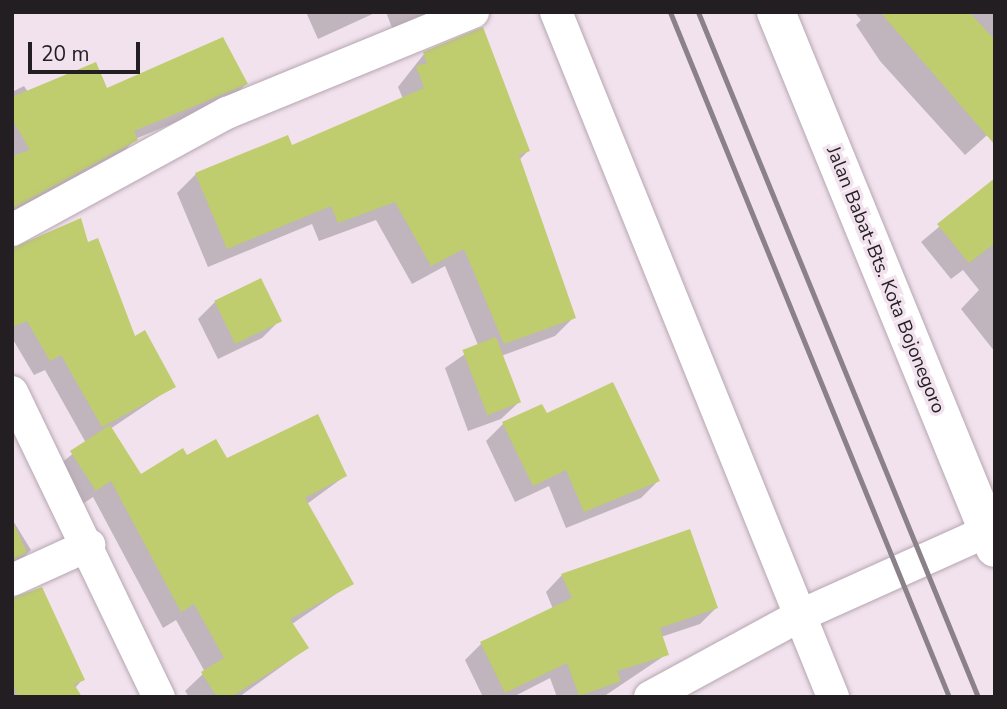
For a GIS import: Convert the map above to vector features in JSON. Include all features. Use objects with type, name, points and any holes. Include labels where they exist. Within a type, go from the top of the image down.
[{"type":"highway","name":"Jalan Babat-Bts. Kota Bojonegoro","points":[[776,12],[993,537]]},
{"type":"street","points":[[12,230],[227,113],[473,12]]},
{"type":"street","points":[[556,12],[833,697]]},
{"type":"street","points":[[12,392],[89,545],[159,697]]},
{"type":"street","points":[[650,697],[801,615],[993,537]]},
{"type":"street","points":[[12,580],[89,545]]},
{"type":"building","points":[[880,12],[969,12],[995,40],[995,145]]},
{"type":"building","points":[[483,27],[530,151],[519,155],[576,318],[504,344],[464,249],[431,266],[395,202],[338,223],[331,206],[227,249],[195,173],[288,135],[292,145],[424,88],[416,66],[427,63],[423,52]]},
{"type":"building","points":[[223,37],[248,84],[134,131],[138,140],[12,209],[12,156],[30,150],[12,119],[12,97],[96,62],[107,88]]},
{"type":"building","points":[[995,178],[995,243],[969,263],[937,224]]},
{"type":"building","points":[[81,218],[88,242],[98,238],[135,336],[145,330],[176,387],[102,427],[61,355],[50,361],[27,321],[12,327],[12,248]]},
{"type":"building","points":[[261,278],[282,321],[235,344],[214,301]]},
{"type":"building","points":[[496,337],[521,402],[487,415],[462,350]]},
{"type":"building","points":[[613,382],[660,481],[584,512],[566,470],[533,486],[502,422],[542,404],[547,413]]},
{"type":"building","points":[[318,414],[347,476],[305,498],[354,584],[290,619],[309,648],[231,697],[217,697],[201,672],[224,658],[194,604],[181,612],[111,481],[96,491],[70,451],[110,425],[141,474],[183,448],[187,455],[216,439],[227,458]]},
{"type":"building","points":[[12,520],[27,553],[12,560]]},
{"type":"building","points":[[690,529],[718,608],[660,628],[669,655],[617,671],[621,681],[579,696],[567,663],[505,693],[480,642],[572,598],[561,574]]},
{"type":"building","points":[[42,587],[85,680],[74,684],[82,697],[18,697],[12,681],[12,598]]},
{"type":"railway","points":[[670,12],[949,697]]},
{"type":"railway","points":[[698,12],[978,697]]}]
